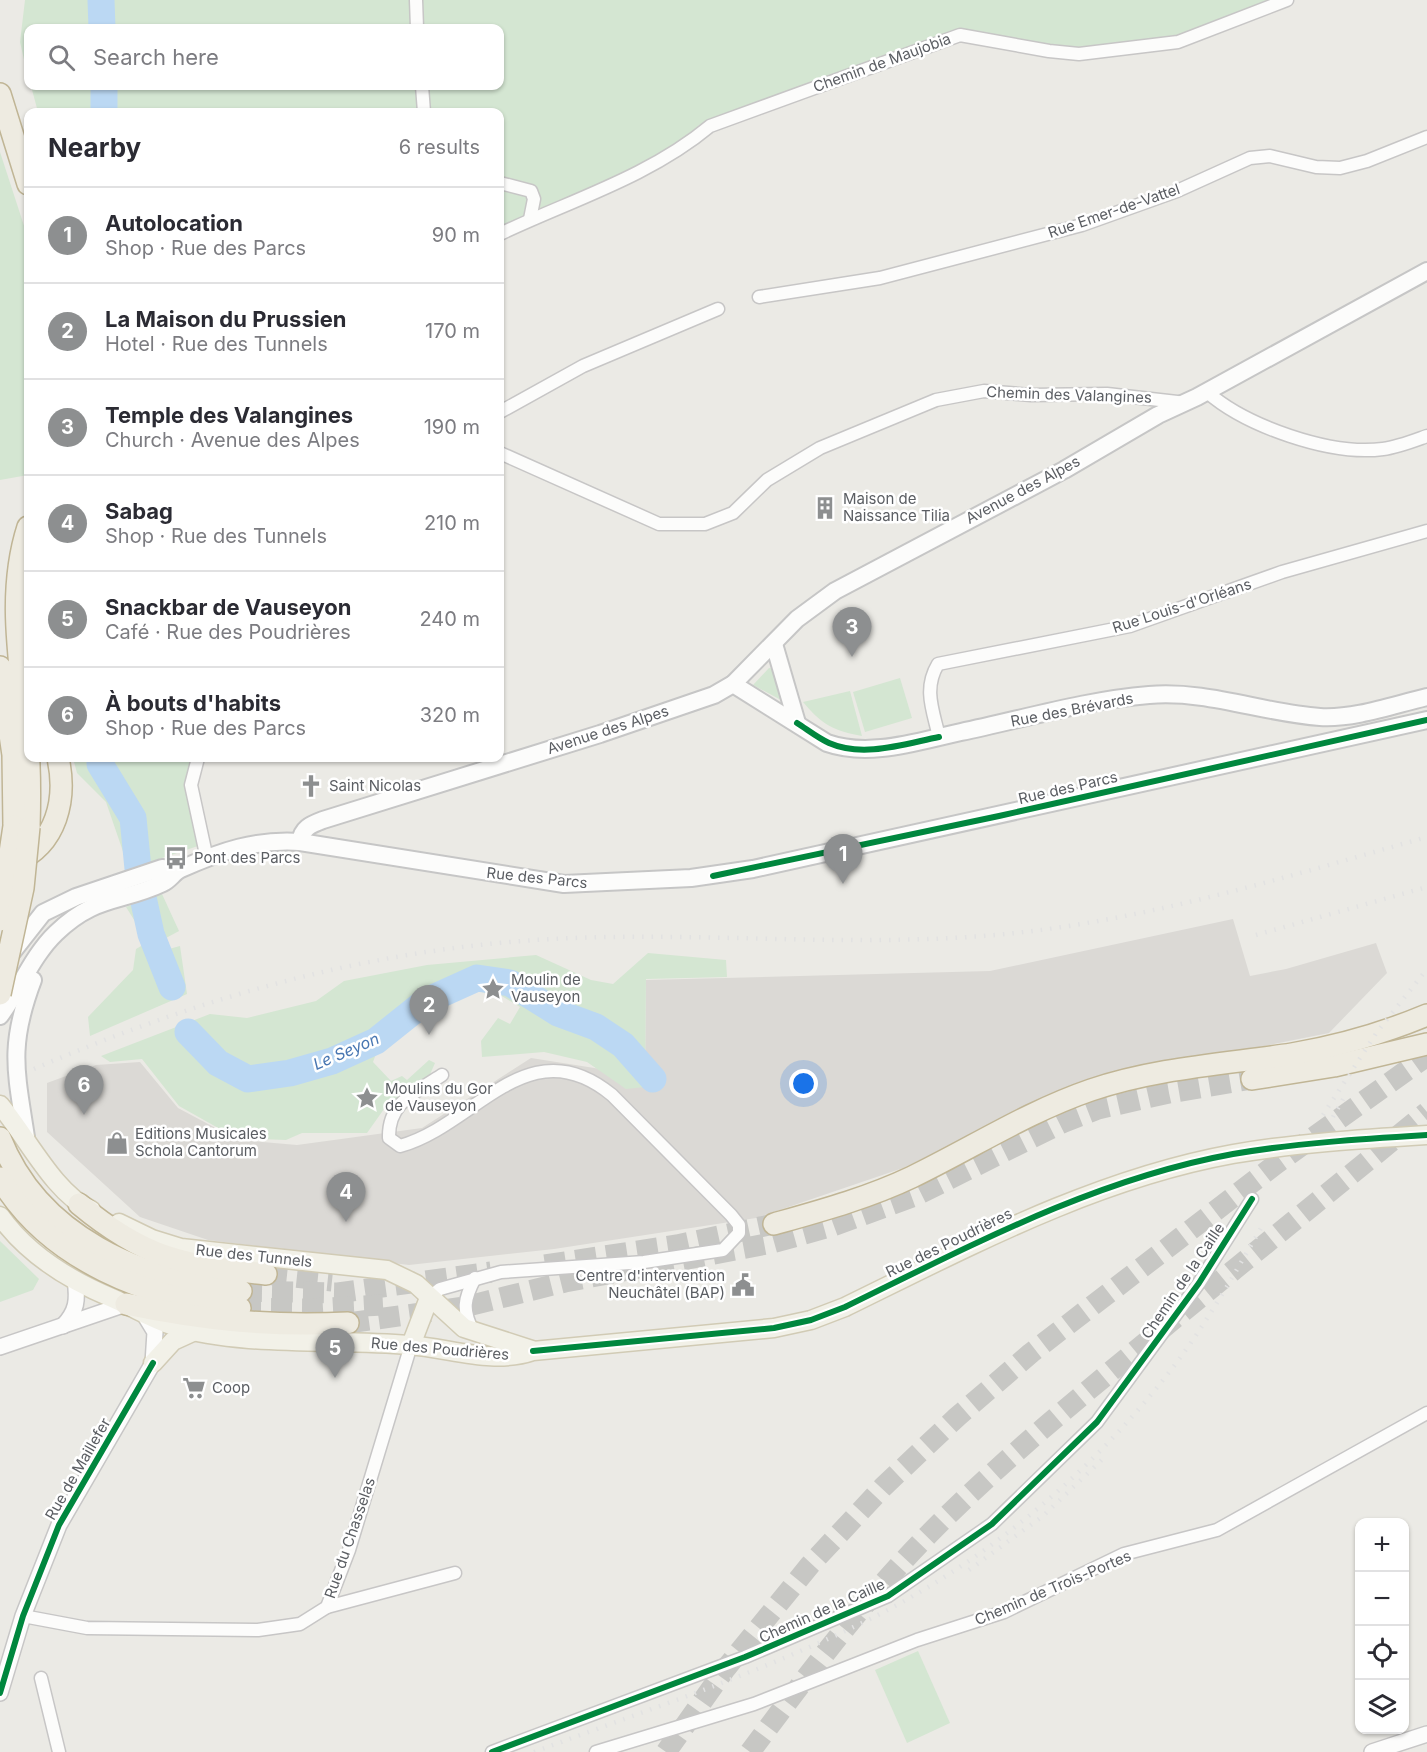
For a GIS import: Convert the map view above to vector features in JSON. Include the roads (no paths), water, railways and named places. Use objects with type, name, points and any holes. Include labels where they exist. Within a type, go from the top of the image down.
[{"type":"highway","points":[[0,94],[24,165]]},
{"type":"highway","points":[[24,542],[18,564],[15,617],[24,708]]},
{"type":"highway","points":[[0,667],[21,826],[23,888],[0,994]]},
{"type":"highway","points":[[0,770],[5,738],[5,701]]},
{"type":"highway","points":[[0,920],[21,826],[25,762]]},
{"type":"highway","points":[[0,866],[29,854],[48,836],[55,823],[61,794],[58,762]]},
{"type":"highway","points":[[774,1224],[830,1208],[909,1178],[1017,1121],[1092,1089],[1174,1070],[1332,1046],[1384,1031],[1427,1015]]},
{"type":"highway","points":[[1252,1079],[1334,1066],[1427,1044]]},
{"type":"highway","points":[[0,1138],[19,1176],[34,1196],[60,1222],[94,1247],[140,1269],[241,1300],[163,1294],[87,1261],[39,1226],[0,1178]]},
{"type":"highway","points":[[79,1204],[114,1232],[157,1254],[213,1269],[266,1274]]},
{"type":"highway","points":[[135,1309],[227,1322],[272,1325],[348,1323]]},
{"type":"main road","name":"Avenue des Alpes","points":[[300,842],[303,831],[323,820],[600,734],[714,694],[733,684],[797,619],[835,591],[1207,392],[1427,271]]},
{"type":"main road","points":[[774,644],[797,723]]},
{"type":"main road","name":"Rue des Brévards","points":[[733,684],[827,742],[852,749],[879,749],[1100,702],[1150,695],[1207,697],[1326,717],[1427,697]]},
{"type":"main road","name":"Rue des Parcs","points":[[0,1016],[38,955],[56,933],[89,907],[162,868],[178,870],[266,840],[300,842],[564,884],[598,884],[713,876],[999,816],[1427,720]]},
{"type":"main road","name":"Rue des Parcs","points":[[0,969],[43,913],[76,897],[126,888]]},
{"type":"main road","name":"Rue des Parcs","points":[[26,1137],[15,1071],[15,1051],[20,1018],[38,955]]},
{"type":"main road","name":"Rue des Tunnels","points":[[0,1105],[26,1137],[57,1183],[79,1204],[172,1246],[207,1252],[387,1270],[407,1278],[455,1323],[474,1332],[533,1351]]},
{"type":"main road","name":"Rue des Poudrières","points":[[135,1309],[175,1326],[232,1336],[411,1345],[486,1356],[514,1357],[533,1351],[761,1330],[811,1320],[845,1307],[1038,1214],[1127,1182],[1231,1154],[1427,1135]]},
{"type":"main road","points":[[0,1138],[26,1137]]},
{"type":"main road","points":[[0,1216],[20,1240],[48,1264],[75,1280],[135,1309]]},
{"type":"main road","points":[[411,1345],[429,1298]]},
{"type":"main road","points":[[153,1363],[173,1341],[197,1330]]},
{"type":"street","points":[[416,0],[417,24]]},
{"type":"street","name":"Chemin de Maujobia","points":[[504,232],[631,175],[692,141],[710,126],[960,35],[1048,51],[1079,54],[1178,42],[1287,0]]},
{"type":"street","points":[[422,90],[424,108]]},
{"type":"street","name":"Rue Emer-de-Vattel","points":[[759,297],[880,278],[1082,225],[1177,191],[1250,158],[1270,156],[1316,167],[1340,168],[1367,161],[1427,137]]},
{"type":"street","points":[[504,184],[531,191],[534,199],[530,219]]},
{"type":"street","points":[[504,410],[584,366],[718,309]]},
{"type":"street","name":"Chemin des Valangines","points":[[504,457],[659,524],[705,524],[733,513],[767,480],[820,448],[936,400],[984,391],[1031,395],[1107,394],[1186,403]]},
{"type":"street","points":[[1207,392],[1236,413],[1285,433],[1334,447],[1383,449],[1427,436]]},
{"type":"street","name":"Rue Louis-d'Orléans","points":[[939,737],[929,689],[929,678],[938,664],[1130,627],[1282,572],[1427,531]]},
{"type":"street","points":[[197,762],[191,785],[207,859]]},
{"type":"street","points":[[429,1298],[440,1289],[501,1272],[644,1262],[723,1250],[739,1233],[739,1225],[598,1083],[569,1072],[552,1070],[532,1072],[509,1083],[418,1141],[400,1146],[389,1138],[388,1122],[394,1110],[442,1075]]},
{"type":"street","name":"Chemin de la Caille","points":[[492,1752],[745,1657],[888,1596],[992,1524],[1097,1422],[1199,1283],[1252,1199]]},
{"type":"street","points":[[474,1332],[466,1317],[464,1303],[475,1278]]},
{"type":"street","points":[[63,1327],[76,1309],[78,1299],[75,1280]]},
{"type":"street","points":[[0,1347],[63,1327],[135,1309],[156,1332],[153,1363]]},
{"type":"street","name":"Rue du Chasselas","points":[[23,1616],[87,1628],[258,1630],[300,1624],[327,1607],[349,1550],[411,1345]]},
{"type":"street","name":"Rue de Maillefer","points":[[0,1693],[23,1616],[59,1525],[153,1363]]},
{"type":"street","name":"Chemin de Trois-Portes","points":[[596,1752],[754,1704],[917,1640],[1004,1612],[1124,1554],[1217,1530],[1427,1413]]},
{"type":"street","points":[[327,1607],[455,1573]]},
{"type":"street","points":[[41,1678],[59,1752]]},
{"type":"street","points":[[1372,1752],[1427,1734]]},
{"type":"waterway","name":"Le Seyon","points":[[101,0],[102,24]]},
{"type":"waterway","name":"Le Seyon","points":[[104,90],[104,108]]},
{"type":"waterway","name":"Le Seyon","points":[[100,762],[133,818],[139,879],[151,934],[172,987]]},
{"type":"waterway","name":"Le Seyon","points":[[188,1032],[218,1063],[248,1079],[290,1073],[332,1061],[376,1041],[426,1001],[477,978],[510,983],[558,1013],[596,1027],[623,1045],[653,1079]]},
{"type":"tunnel","points":[[666,1752],[726,1668],[810,1565],[883,1487],[957,1417],[1031,1353],[1276,1164],[1427,1056]]},
{"type":"tunnel","points":[[348,1323],[464,1307],[565,1282],[772,1243],[833,1226],[915,1196],[1062,1123],[1098,1109],[1169,1093],[1252,1079]]},
{"type":"tunnel","points":[[750,1752],[881,1586],[978,1486],[1107,1375],[1427,1112]]},
{"type":"tunnel","points":[[545,1265],[677,1245],[774,1224]]},
{"type":"tunnel","points":[[241,1291],[338,1293],[491,1272]]},
{"type":"tunnel","points":[[266,1274],[332,1281]]},
{"type":"tunnel","points":[[240,1308],[310,1309],[383,1305]]},
{"type":"railway","points":[[34,1069],[97,1043],[223,999],[287,981],[417,953],[552,939],[607,937],[940,939],[1050,929],[1105,920],[1213,896],[1427,837]]},
{"type":"railway","points":[[1256,935],[1427,887]]},
{"type":"railway","points":[[1323,1115],[1377,1032],[1427,969]]},
{"type":"railway","points":[[1333,1117],[1345,1096]]},
{"type":"railway","points":[[534,1752],[704,1690],[829,1638],[912,1597],[992,1545],[1066,1484],[1133,1416],[1190,1344],[1261,1228]]},
{"type":"railway","points":[[969,1570],[1043,1516],[1107,1455]]},
{"type":"place","name":"Maison de Naissance Tilia","points":[[825,508]]},
{"type":"place","name":"Temple des Valangines","points":[[852,657]]},
{"type":"place","name":"Saint Nicolas","points":[[311,786]]},
{"type":"place","name":"Pont des Parcs","points":[[176,858]]},
{"type":"place","name":"Autolocation","points":[[843,884]]},
{"type":"place","name":"Moulin de Vauseyon","points":[[493,989]]},
{"type":"place","name":"La Maison du Prussien","points":[[429,1035]]},
{"type":"place","name":"Moulins du Gor de Vauseyon","points":[[367,1098]]},
{"type":"place","name":"À bouts d'habits","points":[[84,1115]]},
{"type":"place","name":"Editions Musicales Schola Cantorum","points":[[117,1143]]},
{"type":"place","name":"Sabag","points":[[346,1222]]},
{"type":"place","name":"Centre d'intervention Neuchâtel (BAP)","points":[[743,1285]]},
{"type":"place","name":"Snackbar de Vauseyon","points":[[335,1378]]},
{"type":"place","name":"Coop","points":[[194,1388]]}]
